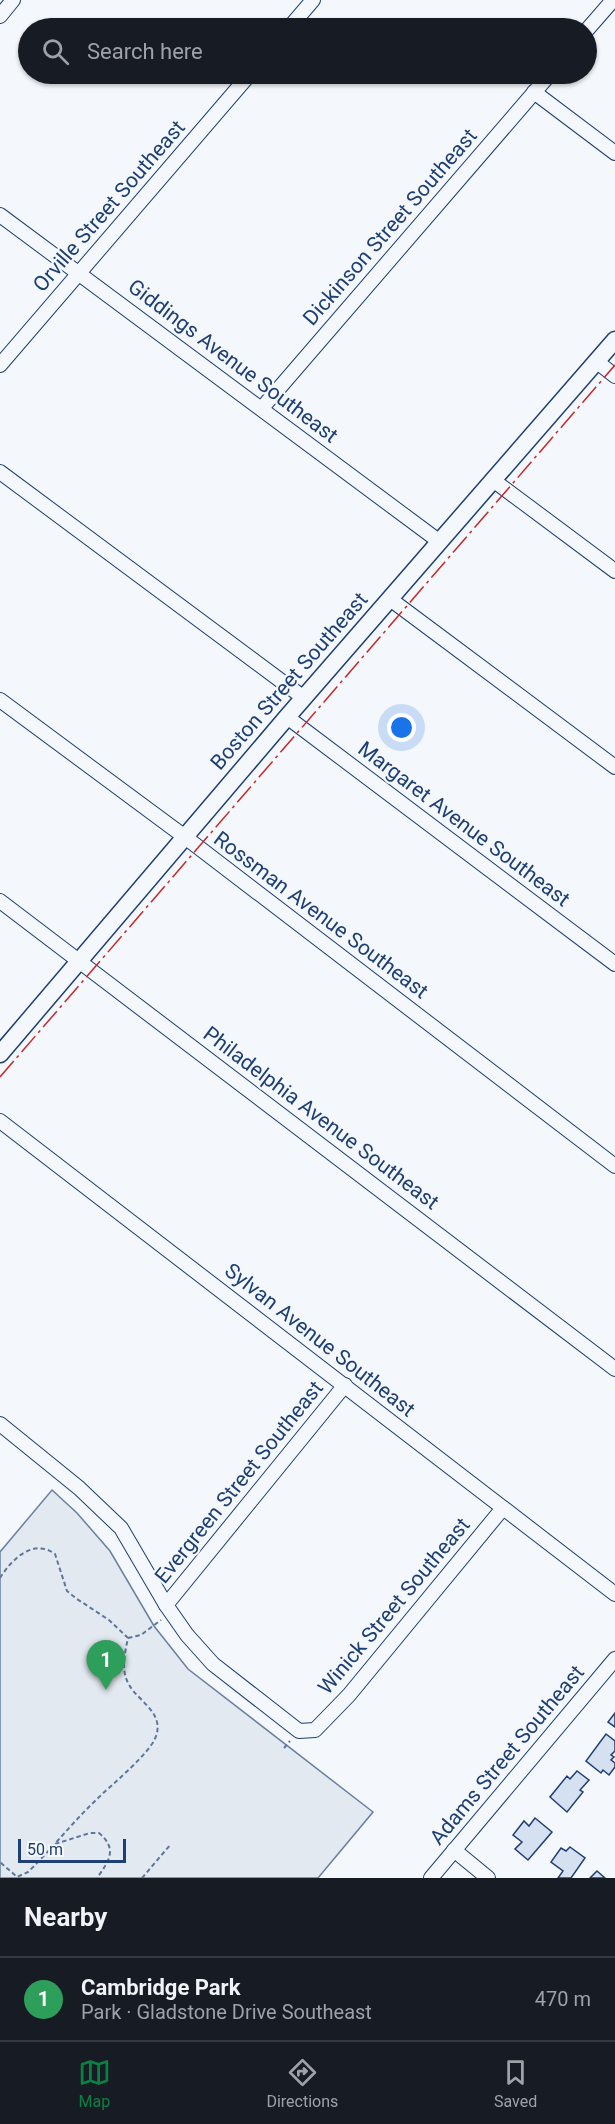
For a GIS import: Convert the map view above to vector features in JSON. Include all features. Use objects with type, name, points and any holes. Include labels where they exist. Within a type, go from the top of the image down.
[{"type":"street","points":[[0,16],[14,0]]},
{"type":"street","points":[[298,18],[313,0]]},
{"type":"street","points":[[597,18],[613,0]]},
{"type":"street","name":"Orville Street Southeast","points":[[0,365],[241,84]]},
{"type":"street","name":"Dickinson Street Southeast","points":[[262,408],[541,84]]},
{"type":"street","points":[[534,92],[615,153]]},
{"type":"street","name":"Giddings Avenue Southeast","points":[[0,215],[440,542]]},
{"type":"street","name":"Boston Street Southeast","points":[[0,1054],[287,717],[615,340]]},
{"type":"street","points":[[596,361],[615,376]]},
{"type":"street","points":[[0,472],[304,699]]},
{"type":"street","points":[[493,480],[615,571]]},
{"type":"street","points":[[390,599],[615,766]]},
{"type":"street","name":"Rossman Avenue Southeast","points":[[0,700],[184,837],[615,1166]]},
{"type":"street","name":"Margaret Avenue Southeast","points":[[287,717],[615,964]]},
{"type":"street","name":"Philadelphia Avenue Southeast","points":[[0,901],[615,1370]]},
{"type":"street","name":"Sylvan Avenue Southeast","points":[[0,1121],[615,1594]]},
{"type":"street","name":"Evergreen Street Southeast","points":[[168,1608],[345,1385]]},
{"type":"street","points":[[0,1424],[79,1488],[121,1528],[168,1608]]},
{"type":"street","name":"Winick Street Southeast","points":[[168,1608],[187,1635],[213,1664],[299,1731],[315,1730],[349,1695],[503,1508]]},
{"type":"street","name":"Adams Street Southeast","points":[[431,1878],[615,1659]]},
{"type":"street","points":[[454,1850],[488,1878]]},
{"type":"path","points":[[0,1578],[10,1564],[28,1550],[43,1548],[50,1550],[58,1560],[67,1590],[109,1620],[128,1638]]},
{"type":"path","points":[[128,1638],[147,1631],[168,1608]]},
{"type":"path","points":[[0,1862],[17,1877],[22,1876],[91,1804],[124,1774],[156,1736],[158,1729],[154,1715],[128,1685],[124,1677],[128,1638]]},
{"type":"path","points":[[284,1748],[293,1736]]},
{"type":"path","points":[[54,1845],[90,1833],[99,1833],[108,1842],[110,1852],[106,1865],[97,1878]]},
{"type":"path","points":[[142,1878],[171,1844]]},
{"type":"shaded area","points":[[52,1490],[77,1513],[110,1551],[154,1626],[188,1669],[373,1812],[318,1878],[0,1878],[0,1552]]},
{"type":"building","points":[[615,1713],[615,1727],[608,1722]]},
{"type":"building","points":[[606,1734],[615,1741],[615,1751],[611,1755],[614,1757],[611,1760],[615,1763],[615,1767],[609,1775],[603,1770],[601,1773],[586,1761]]},
{"type":"building","points":[[577,1771],[589,1780],[580,1790],[583,1792],[567,1812],[550,1797],[567,1776],[570,1779]]},
{"type":"building","points":[[535,1818],[552,1832],[528,1860],[515,1849],[522,1842],[513,1835],[524,1821],[529,1826]]},
{"type":"building","points":[[570,1847],[585,1858],[571,1878],[558,1878],[563,1871],[551,1862],[561,1848],[566,1851]]},
{"type":"building","points":[[597,1871],[605,1878],[590,1878]]},
{"type":"power","points":[[0,1077],[615,365]]},
{"type":"place","name":"Cambridge Park","points":[[106,1690]]}]
